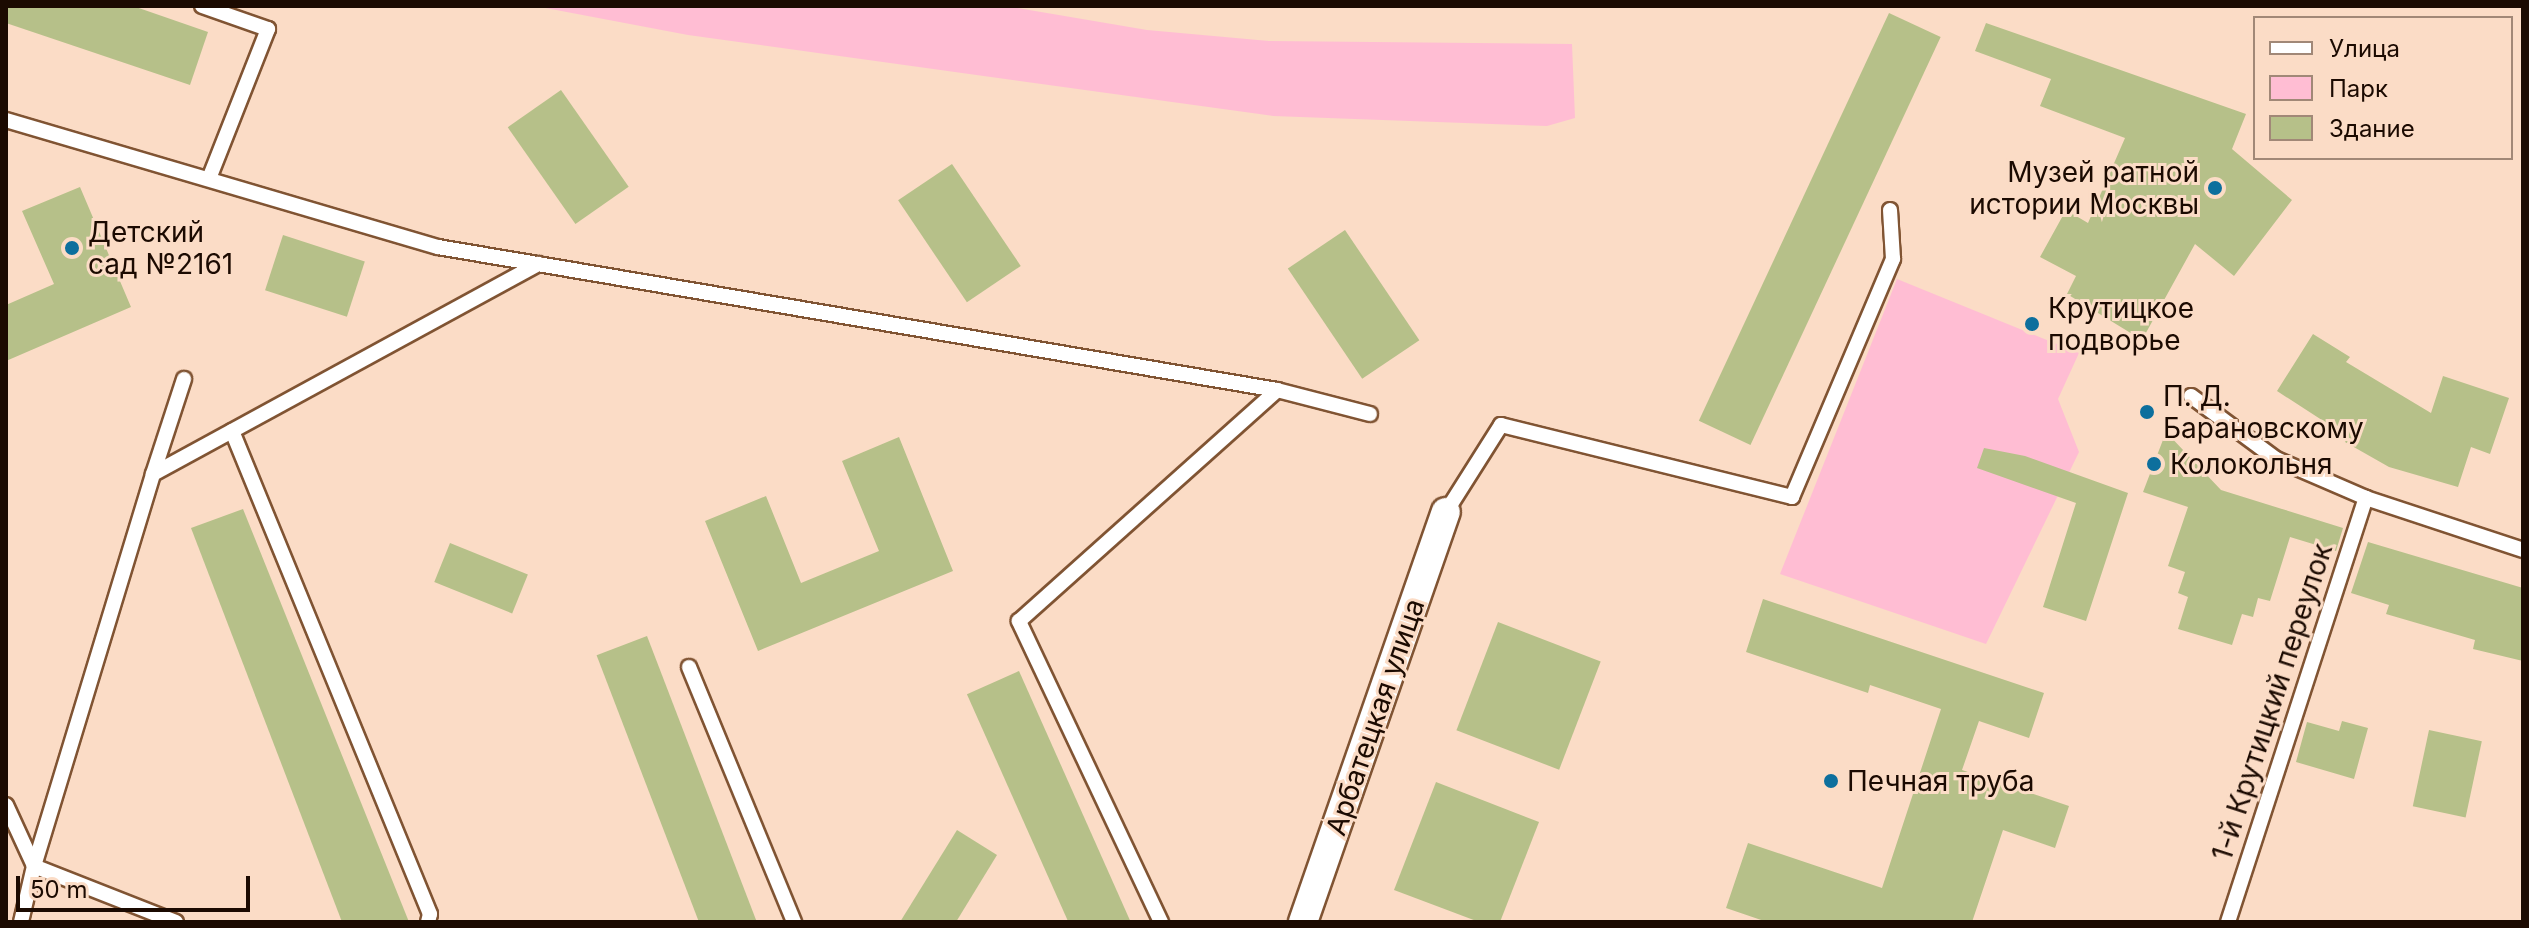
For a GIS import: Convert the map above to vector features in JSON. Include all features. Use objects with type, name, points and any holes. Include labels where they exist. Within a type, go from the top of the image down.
[{"type":"street","name":"Арбатецкая улица","points":[[1303,922],[1446,512]]},
{"type":"lane","points":[[202,6],[268,29],[209,179]]},
{"type":"lane","points":[[6,120],[438,247],[1277,390],[1370,414]]},
{"type":"lane","points":[[1446,512],[1501,425],[1792,497],[1893,259],[1890,210]]},
{"type":"lane","points":[[153,474],[538,264]]},
{"type":"lane","points":[[21,922],[34,866],[184,379]]},
{"type":"lane","points":[[1161,922],[1019,621],[1277,390]]},
{"type":"lane","points":[[2191,396],[2276,459],[2366,498],[2523,550]]},
{"type":"lane","points":[[232,431],[430,914],[428,922]]},
{"type":"lane","name":"1-й Крутицкий переулок","points":[[2228,922],[2366,498]]},
{"type":"lane","points":[[689,667],[794,922]]},
{"type":"lane","points":[[6,805],[34,866],[176,922]]},
{"type":"green space","points":[[535,6],[1006,6],[1147,30],[1269,41],[1572,44],[1575,118],[1547,126],[1273,116],[688,35]]},
{"type":"green space","points":[[1897,279],[2079,353],[2058,399],[2079,452],[1986,644],[1780,574]]},
{"type":"building","points":[[6,6],[133,6],[208,32],[190,85],[6,23]]},
{"type":"building","points":[[1889,13],[1941,37],[1750,445],[1699,421]]},
{"type":"building","points":[[1986,23],[2246,114],[2232,149],[2292,200],[2234,276],[2195,244],[2142,340],[2067,294],[2076,276],[2040,257],[2066,210],[2088,223],[2125,138],[2040,106],[2051,79],[1975,51]]},
{"type":"building","points":[[561,90],[629,187],[575,224],[508,127]]},
{"type":"building","points":[[952,164],[1021,266],[967,302],[898,200]]},
{"type":"building","name":"Детский сад №2161","points":[[80,187],[131,307],[6,361],[6,305],[54,284],[22,211]]},
{"type":"building","points":[[1345,230],[1419,340],[1362,379],[1288,269]]},
{"type":"building","points":[[283,235],[365,262],[347,317],[265,290]]},
{"type":"building","points":[[2313,334],[2350,357],[2346,362],[2431,413],[2443,376],[2509,398],[2490,454],[2471,447],[2458,487],[2389,467],[2345,442],[2348,437],[2277,391]]},
{"type":"building","points":[[2166,432],[2221,490],[2343,528],[2336,551],[2290,537],[2270,601],[2258,598],[2253,617],[2242,614],[2232,645],[2178,629],[2188,597],[2178,593],[2185,572],[2168,566],[2188,507],[2143,492]]},
{"type":"building","points":[[899,437],[953,571],[758,651],[705,521],[766,496],[801,583],[879,551],[842,461]]},
{"type":"building","points":[[1984,448],[2025,456],[2128,493],[2086,621],[2043,607],[2076,503],[1977,468]]},
{"type":"building","points":[[243,509],[409,922],[342,922],[191,528]]},
{"type":"building","points":[[2368,542],[2523,588],[2523,661],[2473,649],[2475,640],[2386,614],[2389,605],[2351,593]]},
{"type":"building","points":[[450,543],[528,574],[512,613],[434,582]]},
{"type":"building","points":[[1763,599],[2044,693],[2029,738],[1979,721],[1962,770],[2069,806],[2055,848],[2003,830],[1972,922],[1767,922],[1726,908],[1748,843],[1882,888],[1941,709],[1870,685],[1868,693],[1746,652]]},
{"type":"building","points":[[1498,622],[1601,661],[1559,770],[1456,730]]},
{"type":"building","points":[[647,636],[757,922],[699,922],[597,655]]},
{"type":"building","points":[[1019,671],[1131,922],[1068,922],[967,694]]},
{"type":"building","points":[[2342,721],[2368,728],[2354,779],[2296,762],[2307,722],[2339,731]]},
{"type":"building","points":[[2429,730],[2482,741],[2466,818],[2413,806]]},
{"type":"building","points":[[1436,782],[1539,822],[1500,922],[1479,922],[1394,890]]},
{"type":"building","points":[[957,830],[997,855],[956,922],[900,922]]},
{"type":"place","name":"Музей ратной истории Москвы","points":[[2215,188]]},
{"type":"place","name":"Детский сад №2161","points":[[72,248]]},
{"type":"place","name":"Крутицкое подворье","points":[[2032,324]]},
{"type":"place","name":"П. Д. Барановскому","points":[[2147,412]]},
{"type":"place","name":"Колокольня","points":[[2154,464]]},
{"type":"place","name":"Печная труба","points":[[1831,781]]}]
